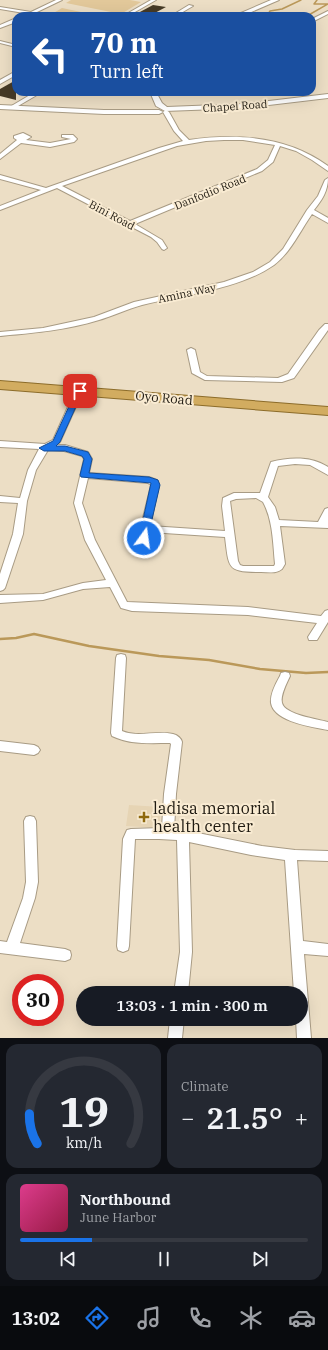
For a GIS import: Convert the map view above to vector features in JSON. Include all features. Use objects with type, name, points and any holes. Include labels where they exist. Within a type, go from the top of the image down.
[{"type":"highway","name":"Oyo Road","points":[[0,377],[328,401]]},
{"type":"highway","name":"Oyo Road","points":[[0,385],[328,411]]},
{"type":"street","points":[[0,8],[34,12],[60,0]]},
{"type":"street","points":[[132,12],[154,0]]},
{"type":"street","points":[[247,12],[276,0]]},
{"type":"street","points":[[180,12],[191,6]]},
{"type":"street","points":[[316,19],[328,12]]},
{"type":"street","points":[[0,27],[12,22]]},
{"type":"street","points":[[0,42],[12,45]]},
{"type":"street","points":[[1,81],[12,75]]},
{"type":"street","points":[[0,110],[15,107],[33,96]]},
{"type":"street","points":[[155,96],[162,110],[187,142]]},
{"type":"street","name":"Chapel Road","points":[[0,104],[15,107],[104,112],[239,109],[328,98]]},
{"type":"street","points":[[0,157],[20,140],[50,145],[72,141],[74,139],[72,136],[64,136]]},
{"type":"street","points":[[0,208],[57,186],[187,142],[234,139],[278,145],[300,151],[318,161],[328,169]]},
{"type":"street","name":"Danfodio Road","points":[[129,224],[263,169],[274,159],[278,145]]},
{"type":"street","points":[[0,178],[46,190]]},
{"type":"street","name":"Amina Way","points":[[0,334],[43,330],[96,319],[137,304],[226,284],[255,274],[272,263],[286,250],[310,210],[321,196],[328,180]]},
{"type":"street","name":"Bini Road","points":[[57,186],[153,236],[164,248]]},
{"type":"street","points":[[310,210],[328,221]]},
{"type":"street","points":[[191,350],[196,373],[205,378],[279,380],[291,376],[328,326]]},
{"type":"street","points":[[0,588],[5,558],[18,534],[23,500],[32,470],[44,448],[56,442],[80,391]]},
{"type":"street","points":[[0,444],[44,448],[65,448],[85,454],[88,459],[78,503],[90,540],[124,605],[132,607],[248,611],[326,617],[313,637]]},
{"type":"street","points":[[263,497],[274,464],[290,461],[316,463],[323,466],[328,472]]},
{"type":"street","points":[[84,475],[149,480],[154,482],[155,485],[141,547]]},
{"type":"street","points":[[234,496],[263,497],[269,501],[275,523],[280,564],[279,567],[276,569],[243,569],[237,567],[233,561],[226,500],[234,496]]},
{"type":"street","points":[[0,500],[23,500]]},
{"type":"street","points":[[275,523],[325,525],[328,503]]},
{"type":"street","points":[[146,529],[230,534]]},
{"type":"street","points":[[0,599],[43,597],[83,586],[112,583]]},
{"type":"street","points":[[121,658],[116,733],[126,737],[156,739],[172,738],[177,742],[170,794],[168,833]]},
{"type":"street","points":[[285,676],[276,700],[277,705],[284,713],[296,718],[328,726]]},
{"type":"street","points":[[0,746],[34,750]]},
{"type":"street","points":[[30,820],[32,882],[29,898],[6,947],[65,955]]},
{"type":"street","points":[[123,946],[129,839],[131,834],[168,833],[184,835],[241,848],[291,856],[328,856]]},
{"type":"street","points":[[181,986],[186,952],[184,835]]},
{"type":"street","points":[[291,856],[299,947],[304,1038]]},
{"type":"street","points":[[299,947],[328,950]]},
{"type":"street","points":[[175,1038],[176,1026]]},
{"type":"shaded area","points":[[71,0],[130,0],[141,2],[124,12],[111,12],[66,3]]},
{"type":"shaded area","points":[[62,8],[81,12],[55,12]]},
{"type":"shaded area","name":"ladisa memorial health center","points":[[129,805],[161,807],[159,828],[126,826]]},
{"type":"building","points":[[153,5],[166,7],[157,12],[140,12]]},
{"type":"building","points":[[12,82],[12,96],[16,96],[16,100],[0,96],[0,89]]},
{"type":"waterway","points":[[269,12],[282,9],[301,0]]},
{"type":"waterway","points":[[314,12],[328,4],[314,4],[317,0]]},
{"type":"waterway","points":[[0,639],[16,638],[34,634],[89,646],[159,656],[209,660],[260,669],[306,673],[328,672]]},
{"type":"place","name":"ladisa memorial health center","points":[[144,817]]},
{"type":"route","points":[[80,391],[56,442],[44,448],[65,448],[85,454],[88,459],[84,475],[149,480],[154,482],[155,485],[144,538]]}]
